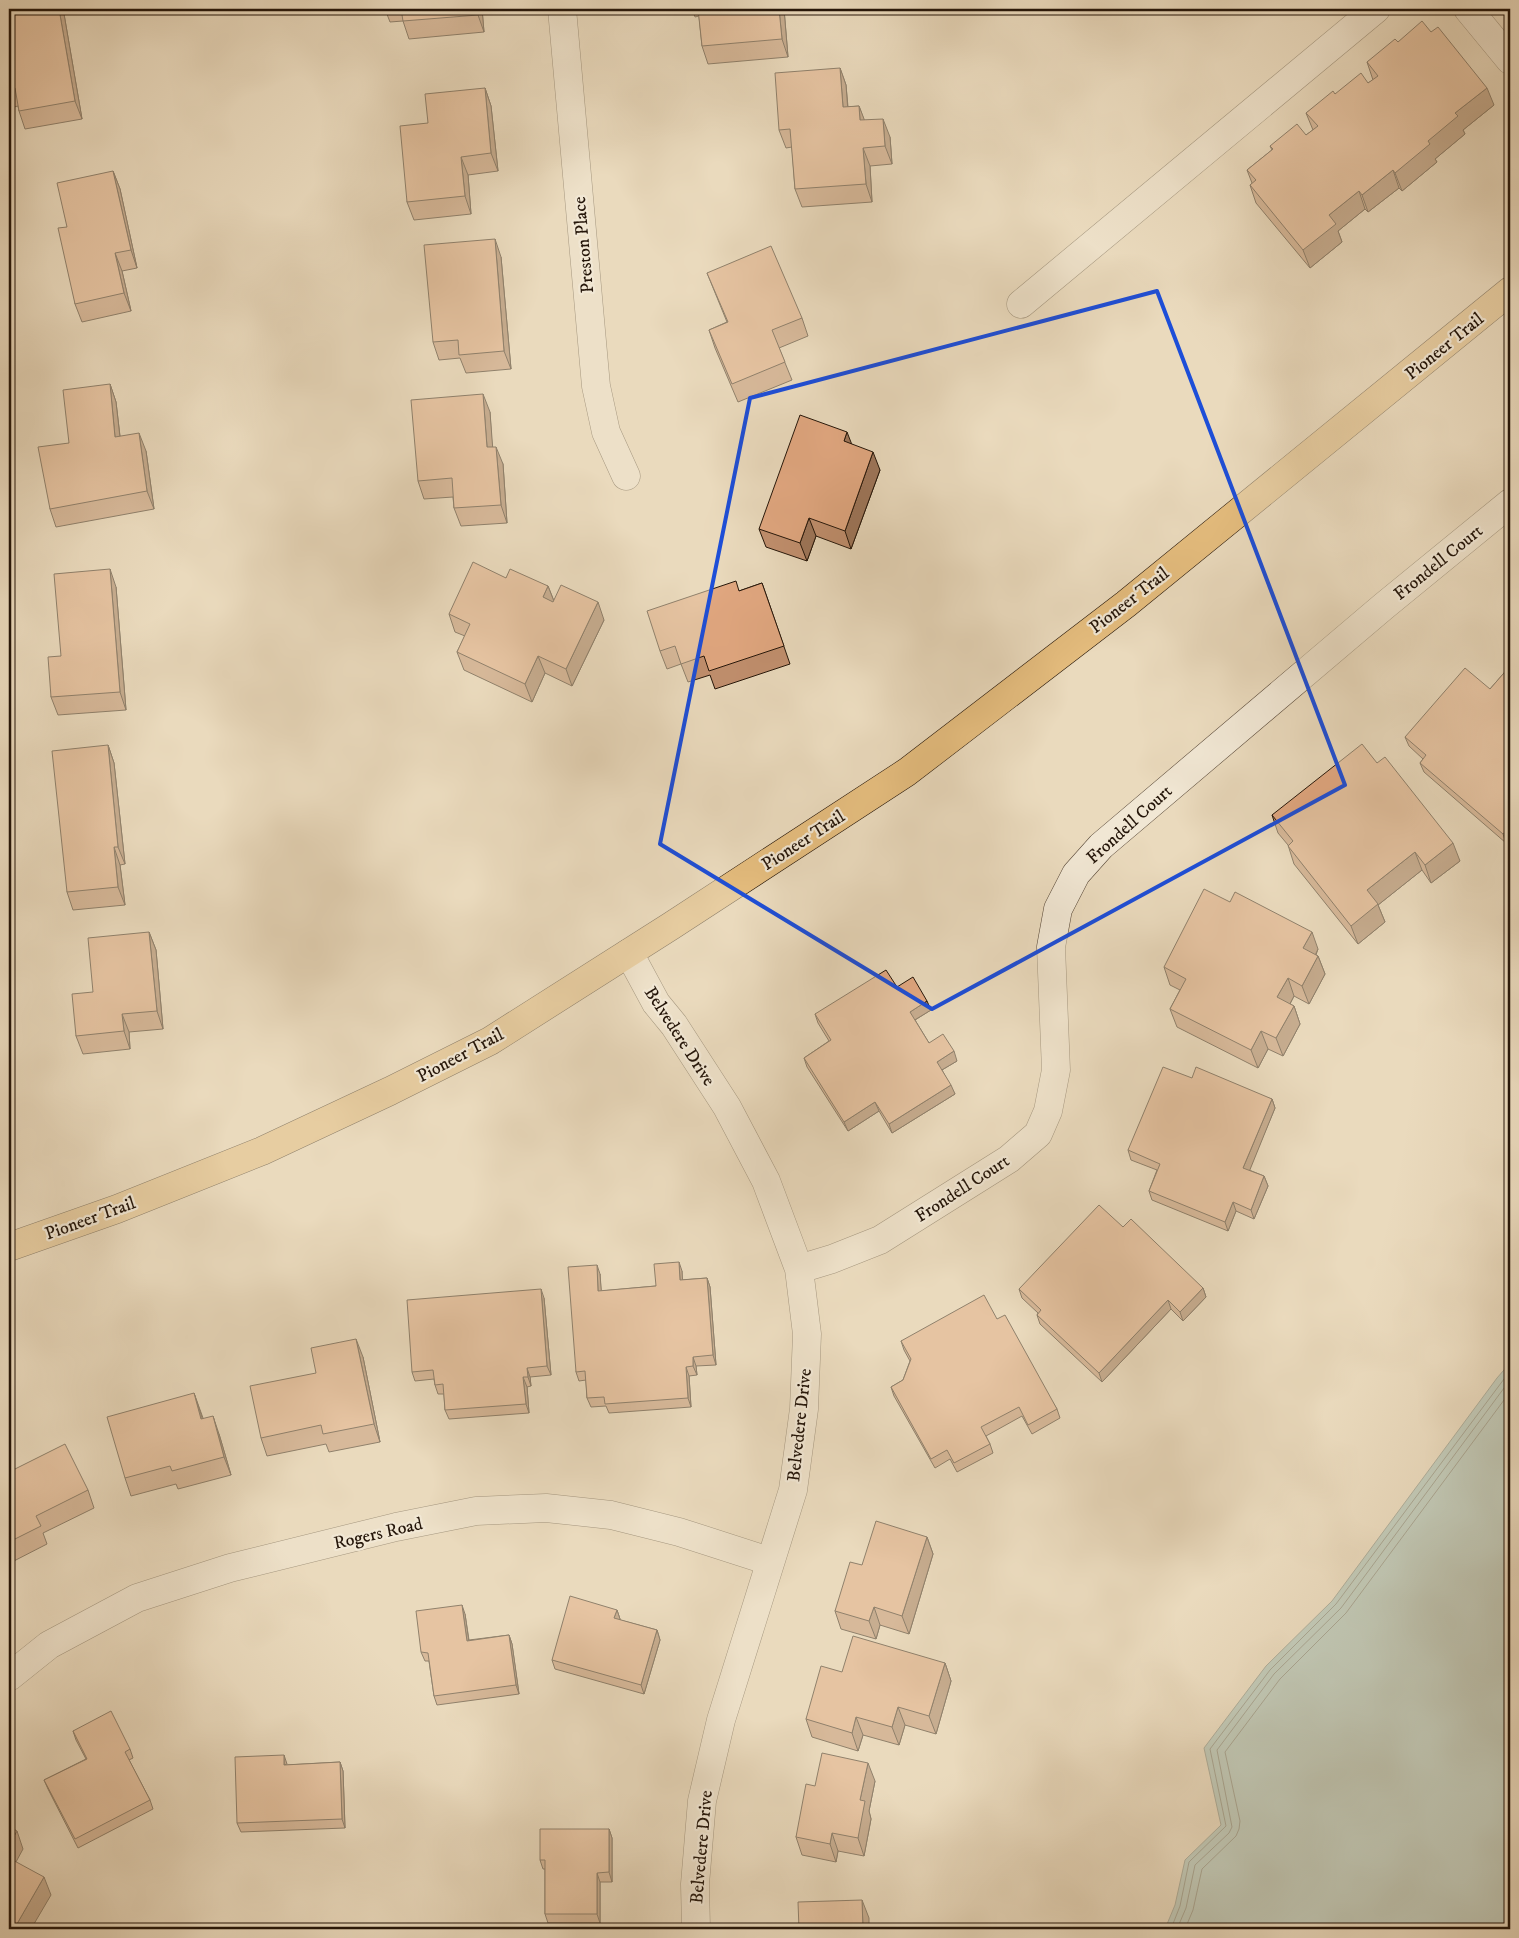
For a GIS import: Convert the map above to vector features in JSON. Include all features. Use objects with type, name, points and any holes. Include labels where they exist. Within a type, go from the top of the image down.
[{"type":"main road","name":"Pioneer Trail","points":[[9,1247],[117,1209],[245,1158],[390,1092],[490,1041],[629,953],[907,772],[1128,602],[1510,292]]},
{"type":"street","name":"Preston Place","points":[[562,9],[596,386],[606,432],[626,476]]},
{"type":"street","points":[[1021,304],[1376,9]]},
{"type":"street","points":[[1468,9],[1510,60]]},
{"type":"street","name":"Frondell Court","points":[[798,1269],[832,1259],[880,1240],[1009,1159],[1038,1134],[1048,1111],[1056,1070],[1051,947],[1058,909],[1076,874],[1101,846],[1377,612],[1510,503]]},
{"type":"street","name":"Belvedere Drive","points":[[629,953],[656,1003],[674,1025],[727,1107],[766,1182],[798,1269],[807,1334],[804,1409],[793,1490],[769,1561],[721,1720],[702,1801],[695,1884],[696,1929]]},
{"type":"street","name":"Rogers Road","points":[[9,1677],[50,1645],[137,1598],[230,1568],[387,1530],[476,1511],[546,1508],[611,1515],[679,1532],[769,1561]]},
{"type":"highlighted area","points":[[1157,291],[1345,785],[932,1009],[660,844],[750,398]]},
{"type":"water","points":[[1510,1363],[1510,1929],[1165,1929],[1175,1905],[1185,1860],[1221,1825],[1204,1748],[1266,1666],[1332,1601]]},
{"type":"building","points":[[9,9],[59,9],[75,101],[19,111],[15,88],[9,89]]},
{"type":"building","points":[[401,9],[477,9],[478,15],[403,21]]},
{"type":"building","points":[[698,9],[779,9],[782,39],[702,46]]},
{"type":"building","points":[[1422,21],[1431,32],[1438,27],[1487,88],[1455,113],[1458,116],[1428,141],[1430,144],[1395,173],[1393,170],[1362,195],[1359,191],[1329,215],[1336,224],[1303,250],[1250,185],[1256,180],[1247,170],[1273,149],[1270,146],[1297,124],[1306,135],[1318,126],[1306,113],[1333,91],[1335,94],[1361,73],[1368,83],[1378,76],[1367,62],[1395,39],[1398,42]]},
{"type":"building","points":[[840,68],[843,107],[859,106],[860,120],[883,119],[885,146],[863,148],[866,184],[795,189],[790,129],[779,130],[775,73]]},
{"type":"building","points":[[485,88],[491,153],[461,157],[465,196],[407,202],[400,126],[428,123],[425,94]]},
{"type":"building","points":[[113,171],[131,250],[115,253],[124,293],[75,304],[58,228],[67,227],[57,183]]},
{"type":"building","points":[[495,239],[504,351],[459,355],[458,340],[433,342],[424,245]]},
{"type":"building","points":[[771,246],[802,318],[772,330],[785,362],[732,384],[709,330],[728,322],[707,273]]},
{"type":"building","points":[[110,384],[115,437],[139,433],[147,491],[50,509],[38,447],[69,443],[63,390]]},
{"type":"building","points":[[483,394],[487,447],[496,447],[501,505],[454,508],[452,478],[418,481],[411,400]]},
{"type":"building","points":[[800,415],[847,432],[844,441],[873,452],[845,531],[809,518],[800,543],[759,529]]},
{"type":"building","points":[[473,562],[506,578],[510,569],[548,586],[543,597],[553,602],[561,585],[598,602],[566,669],[538,656],[525,684],[457,652],[470,624],[449,614]]},
{"type":"building","points":[[110,569],[120,692],[51,697],[48,657],[61,656],[54,574]]},
{"type":"building","points":[[736,581],[739,591],[762,583],[784,646],[709,671],[704,656],[681,664],[675,646],[660,651],[647,611]]},
{"type":"building","points":[[1510,666],[1510,826],[1503,834],[1420,763],[1426,755],[1405,737],[1465,668],[1490,689]]},
{"type":"building","points":[[1362,744],[1377,763],[1385,757],[1453,843],[1425,865],[1415,852],[1367,890],[1378,904],[1351,926],[1288,846],[1293,841],[1272,815]]},
{"type":"building","points":[[108,745],[118,847],[114,847],[118,887],[67,892],[52,751]]},
{"type":"building","points":[[1204,889],[1230,902],[1235,892],[1312,932],[1303,948],[1318,956],[1302,986],[1288,978],[1277,997],[1294,1006],[1276,1038],[1261,1031],[1251,1050],[1170,1009],[1186,979],[1164,967]]},
{"type":"building","points":[[149,932],[157,1011],[122,1014],[124,1031],[76,1036],[72,994],[93,992],[88,938]]},
{"type":"building","points":[[886,970],[897,987],[913,977],[927,1001],[910,1012],[929,1043],[943,1034],[954,1051],[937,1062],[951,1085],[889,1124],[875,1102],[844,1122],[804,1058],[831,1040],[815,1014]]},
{"type":"building","points":[[1163,1067],[1192,1078],[1196,1067],[1272,1099],[1243,1168],[1264,1176],[1251,1210],[1233,1202],[1225,1222],[1149,1191],[1160,1164],[1128,1150]]},
{"type":"building","points":[[1099,1205],[1123,1227],[1131,1219],[1203,1288],[1180,1312],[1168,1300],[1099,1373],[1037,1315],[1041,1310],[1019,1289]]},
{"type":"building","points":[[679,1262],[680,1280],[707,1278],[713,1355],[693,1357],[693,1366],[686,1367],[688,1398],[605,1404],[604,1397],[587,1398],[585,1371],[576,1372],[568,1267],[597,1265],[598,1291],[656,1286],[654,1264]]},
{"type":"building","points":[[541,1289],[547,1366],[527,1368],[528,1377],[523,1377],[526,1404],[445,1410],[443,1384],[435,1385],[433,1370],[412,1372],[407,1300]]},
{"type":"building","points":[[984,1295],[997,1319],[1005,1315],[1057,1409],[1028,1425],[1019,1407],[981,1427],[990,1444],[954,1463],[947,1450],[931,1459],[891,1387],[903,1380],[911,1359],[901,1341]]},
{"type":"building","points":[[356,1339],[374,1424],[323,1434],[321,1425],[261,1438],[250,1386],[316,1373],[311,1348]]},
{"type":"building","points":[[194,1393],[201,1419],[213,1416],[224,1457],[172,1471],[170,1466],[125,1478],[107,1417]]},
{"type":"building","points":[[65,1444],[88,1490],[36,1516],[41,1526],[9,1542],[9,1472]]},
{"type":"building","points":[[876,1521],[927,1537],[902,1616],[874,1607],[869,1621],[835,1611],[850,1562],[862,1565]]},
{"type":"building","points":[[570,1596],[617,1610],[614,1618],[657,1630],[641,1685],[552,1660]]},
{"type":"building","points":[[462,1605],[467,1641],[509,1635],[516,1685],[434,1696],[428,1653],[421,1652],[416,1611]]},
{"type":"building","points":[[853,1636],[945,1663],[929,1716],[898,1707],[892,1727],[856,1717],[852,1733],[806,1719],[821,1666],[842,1672]]},
{"type":"building","points":[[111,1711],[130,1749],[125,1752],[150,1800],[75,1839],[44,1780],[87,1759],[73,1731]]},
{"type":"building","points":[[822,1753],[868,1763],[860,1800],[865,1801],[858,1838],[832,1833],[830,1844],[796,1837],[806,1784],[815,1786]]},
{"type":"building","points":[[284,1755],[284,1765],[340,1762],[342,1819],[237,1823],[235,1757]]},
{"type":"building","points":[[9,1826],[17,1831],[9,1845]]},
{"type":"building","points":[[540,1829],[609,1829],[609,1872],[597,1873],[597,1914],[545,1914],[545,1860],[540,1860]]},
{"type":"building","points":[[9,1858],[44,1877],[14,1929],[9,1929]]},
{"type":"building","points":[[862,1900],[863,1929],[799,1929],[798,1902]]}]
